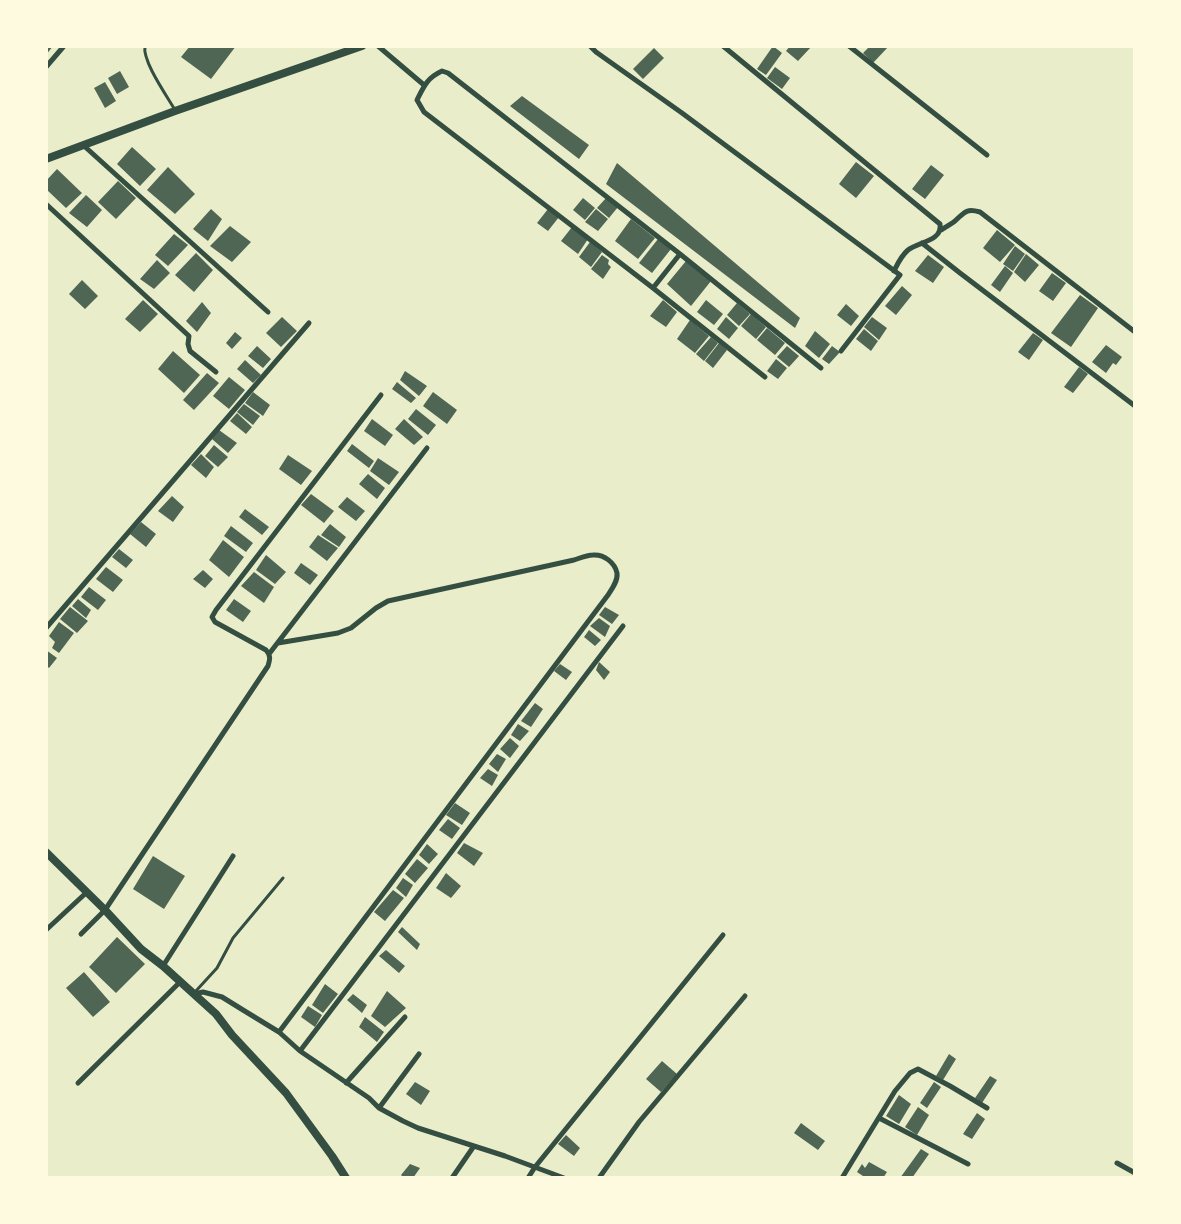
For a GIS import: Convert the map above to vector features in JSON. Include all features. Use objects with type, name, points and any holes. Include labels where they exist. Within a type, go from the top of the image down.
[{"type":"street","points":[[46,67],[64,46]]},
{"type":"street","points":[[46,158],[362,46]]},
{"type":"street","points":[[378,46],[424,85]]},
{"type":"street","points":[[590,46],[900,275],[841,351]]},
{"type":"street","points":[[723,46],[938,221],[941,230]]},
{"type":"street","points":[[849,46],[987,155]]},
{"type":"street","points":[[766,377],[424,112],[418,100],[424,85],[433,76],[442,72],[448,73],[680,254],[822,368]]},
{"type":"street","points":[[82,145],[268,312]]},
{"type":"street","points":[[46,204],[189,336],[188,344],[190,351],[216,372]]},
{"type":"street","points":[[894,271],[905,252],[939,234],[941,230],[970,209],[980,212],[1135,332]]},
{"type":"street","points":[[922,243],[1135,406]]},
{"type":"street","points":[[653,288],[680,254]]},
{"type":"street","points":[[46,628],[309,323]]},
{"type":"street","points":[[80,934],[105,910],[268,666],[270,659],[266,650],[215,622],[212,617],[381,395]]},
{"type":"street","points":[[269,654],[427,448]]},
{"type":"street","points":[[278,643],[338,633],[351,628],[388,601],[593,555],[603,556],[611,562],[617,573],[615,584],[608,595],[279,1032]]},
{"type":"street","points":[[300,1051],[623,626]]},
{"type":"street","points":[[46,852],[105,910],[140,949],[163,966],[216,1014],[232,1035],[286,1093],[346,1178]]},
{"type":"street","points":[[163,966],[233,856]]},
{"type":"street","points":[[46,930],[87,892]]},
{"type":"street","points":[[528,1178],[722,936]]},
{"type":"street","points":[[78,1083],[180,982]]},
{"type":"street","points":[[194,994],[203,992],[222,997],[279,1032],[300,1051],[369,1098],[379,1108],[403,1122],[564,1178]]},
{"type":"street","points":[[599,1178],[639,1122],[744,996]]},
{"type":"street","points":[[346,1083],[405,1017]]},
{"type":"street","points":[[379,1108],[419,1054]]},
{"type":"street","points":[[842,1178],[895,1091],[910,1073],[918,1070],[987,1108]]},
{"type":"street","points":[[879,1118],[968,1164]]},
{"type":"street","points":[[452,1178],[474,1146]]},
{"type":"street","points":[[1117,1163],[1135,1173]]},
{"type":"lane","points":[[145,46],[144,52],[148,63],[176,111]]},
{"type":"lane","points":[[194,994],[216,968],[233,938],[283,878]]},
{"type":"building","points":[[46,46],[53,46],[46,55]]},
{"type":"building","points":[[190,46],[236,46],[211,79],[181,57]]},
{"type":"building","points":[[773,46],[782,53],[766,75],[757,69]]},
{"type":"building","points":[[790,46],[812,46],[798,61],[786,51]]},
{"type":"building","points":[[870,46],[889,46],[873,63],[863,53]]},
{"type":"building","points":[[654,48],[664,58],[643,79],[633,69]]},
{"type":"building","points":[[775,67],[790,78],[782,89],[767,78]]},
{"type":"building","points":[[120,71],[129,87],[117,94],[108,78]]},
{"type":"building","points":[[105,82],[116,101],[105,108],[94,88]]},
{"type":"building","points":[[522,96],[589,145],[579,159],[510,106]]},
{"type":"building","points":[[132,147],[156,169],[140,186],[117,164]]},
{"type":"building","points":[[856,162],[874,176],[856,198],[839,184]]},
{"type":"building","points":[[617,163],[800,318],[795,328],[606,184]]},
{"type":"building","points":[[931,165],[944,175],[925,199],[912,189]]},
{"type":"building","points":[[168,167],[195,194],[175,214],[147,190]]},
{"type":"building","points":[[57,169],[82,193],[66,208],[46,189],[46,181]]},
{"type":"building","points":[[118,181],[136,198],[116,219],[98,202]]},
{"type":"building","points":[[86,195],[102,210],[87,227],[69,213]]},
{"type":"building","points":[[583,198],[595,208],[585,220],[573,210]]},
{"type":"building","points":[[606,198],[618,207],[609,218],[597,208]]},
{"type":"building","points":[[211,209],[222,219],[208,241],[193,229]]},
{"type":"building","points":[[548,209],[559,217],[548,231],[537,223]]},
{"type":"building","points":[[596,209],[608,219],[598,231],[585,222]]},
{"type":"building","points":[[631,219],[655,238],[638,259],[615,241]]},
{"type":"building","points":[[230,226],[251,242],[232,262],[210,246]]},
{"type":"building","points":[[572,227],[588,239],[578,254],[561,241]]},
{"type":"building","points":[[997,230],[1015,245],[1000,262],[983,248]]},
{"type":"building","points":[[174,234],[188,245],[168,266],[155,255]]},
{"type":"building","points":[[658,239],[671,249],[652,273],[639,263]]},
{"type":"building","points":[[590,242],[602,252],[591,267],[579,257]]},
{"type":"building","points":[[1015,246],[1025,254],[1013,271],[1003,264]]},
{"type":"building","points":[[196,253],[213,270],[194,292],[175,275]]},
{"type":"building","points":[[1026,254],[1039,265],[1025,282],[1014,272]]},
{"type":"building","points":[[602,255],[609,260],[608,264],[611,267],[603,279],[591,269]]},
{"type":"building","points":[[928,255],[944,267],[933,283],[915,271]]},
{"type":"building","points":[[157,260],[170,273],[154,289],[140,279]]},
{"type":"building","points":[[686,261],[711,281],[691,306],[667,284]]},
{"type":"building","points":[[1005,266],[1013,273],[1000,292],[991,285]]},
{"type":"building","points":[[1052,273],[1066,283],[1053,301],[1039,291]]},
{"type":"building","points":[[82,280],[98,296],[85,309],[69,294]]},
{"type":"building","points":[[902,286],[912,295],[896,315],[885,306]]},
{"type":"building","points":[[1080,295],[1098,308],[1071,347],[1051,333]]},
{"type":"building","points":[[143,300],[158,314],[140,332],[125,319]]},
{"type":"building","points":[[663,300],[677,312],[666,327],[650,316]]},
{"type":"building","points":[[706,300],[723,314],[714,325],[697,312]]},
{"type":"building","points":[[202,302],[211,313],[197,332],[186,321]]},
{"type":"building","points":[[737,303],[750,314],[739,326],[727,315]]},
{"type":"building","points":[[846,304],[859,316],[851,326],[837,315]]},
{"type":"building","points":[[751,314],[766,327],[756,339],[741,326]]},
{"type":"building","points":[[282,317],[297,331],[281,347],[266,333]]},
{"type":"building","points":[[726,317],[738,328],[729,339],[717,329]]},
{"type":"building","points":[[872,317],[887,328],[879,340],[864,327]]},
{"type":"building","points":[[690,320],[709,336],[695,353],[677,339]]},
{"type":"building","points":[[767,328],[785,343],[775,355],[757,340]]},
{"type":"building","points":[[864,329],[878,341],[871,351],[856,339]]},
{"type":"building","points":[[815,331],[830,344],[819,358],[805,346]]},
{"type":"building","points":[[235,332],[242,338],[232,349],[226,343]]},
{"type":"building","points":[[1033,333],[1043,340],[1029,360],[1018,352]]},
{"type":"building","points":[[711,337],[718,343],[704,361],[696,354]]},
{"type":"building","points":[[719,343],[727,350],[713,368],[705,361]]},
{"type":"building","points":[[1106,345],[1122,357],[1116,365],[1113,363],[1106,373],[1092,362]]},
{"type":"building","points":[[257,346],[271,359],[263,368],[248,356]]},
{"type":"building","points":[[787,346],[799,356],[789,367],[777,357]]},
{"type":"building","points":[[832,346],[840,352],[829,364],[822,359]]},
{"type":"building","points":[[173,351],[200,375],[184,393],[158,369]]},
{"type":"building","points":[[776,359],[787,368],[778,379],[767,371]]},
{"type":"building","points":[[245,360],[261,375],[253,383],[237,369]]},
{"type":"building","points":[[1079,367],[1088,374],[1073,393],[1064,387]]},
{"type":"building","points":[[405,371],[427,386],[419,396],[400,380]]},
{"type":"building","points":[[207,373],[219,383],[194,410],[183,400]]},
{"type":"building","points":[[229,377],[245,390],[229,409],[213,396]]},
{"type":"building","points":[[397,382],[416,398],[411,403],[392,389]]},
{"type":"building","points":[[253,392],[270,405],[263,416],[245,403]]},
{"type":"building","points":[[433,392],[457,410],[447,424],[423,406]]},
{"type":"building","points":[[244,404],[260,416],[253,425],[237,412]]},
{"type":"building","points":[[416,409],[436,425],[428,435],[408,419]]},
{"type":"building","points":[[237,413],[252,427],[246,434],[230,421]]},
{"type":"building","points":[[372,419],[393,435],[385,446],[364,431]]},
{"type":"building","points":[[404,419],[423,437],[414,445],[395,429]]},
{"type":"building","points":[[219,430],[237,443],[228,453],[212,439]]},
{"type":"building","points":[[352,444],[374,461],[369,468],[347,451]]},
{"type":"building","points":[[214,445],[228,457],[218,467],[205,456]]},
{"type":"building","points":[[201,454],[214,467],[206,478],[191,465]]},
{"type":"building","points":[[288,455],[312,471],[301,485],[279,469]]},
{"type":"building","points":[[378,458],[399,472],[389,485],[370,471]]},
{"type":"building","points":[[368,474],[385,488],[377,499],[359,484]]},
{"type":"building","points":[[311,494],[334,511],[324,523],[301,505]]},
{"type":"building","points":[[172,496],[184,507],[173,522],[158,511]]},
{"type":"building","points":[[347,497],[365,511],[356,521],[338,507]]},
{"type":"building","points":[[245,509],[269,527],[262,535],[239,517]]},
{"type":"building","points":[[141,522],[156,534],[146,547],[130,534]]},
{"type":"building","points":[[330,524],[346,537],[339,547],[321,535]]},
{"type":"building","points":[[231,526],[253,543],[246,552],[224,536]]},
{"type":"building","points":[[318,535],[338,548],[327,561],[309,547]]},
{"type":"building","points":[[223,540],[244,557],[229,577],[209,560]]},
{"type":"building","points":[[119,549],[133,560],[126,568],[112,557]]},
{"type":"building","points":[[266,555],[286,572],[275,584],[256,570]]},
{"type":"building","points":[[301,563],[318,575],[310,585],[294,573]]},
{"type":"building","points":[[106,567],[123,580],[113,592],[96,579]]},
{"type":"building","points":[[203,570],[213,579],[205,588],[193,579]]},
{"type":"building","points":[[254,572],[274,587],[264,603],[241,586]]},
{"type":"building","points":[[89,587],[106,600],[98,610],[81,597]]},
{"type":"building","points":[[78,599],[91,610],[86,618],[72,606]]},
{"type":"building","points":[[234,599],[251,611],[243,622],[226,610]]},
{"type":"building","points":[[70,607],[88,621],[77,633],[60,619]]},
{"type":"building","points":[[605,607],[619,615],[612,624],[599,615]]},
{"type":"building","points":[[599,618],[610,626],[605,637],[590,626]]},
{"type":"building","points":[[59,622],[74,633],[59,653],[52,648],[55,642],[49,636]]},
{"type":"building","points":[[589,630],[601,640],[595,646],[584,637]]},
{"type":"building","points":[[46,650],[57,658],[49,668],[46,665]]},
{"type":"building","points":[[599,662],[610,672],[604,680],[596,670]]},
{"type":"building","points":[[560,664],[572,672],[566,680],[554,671]]},
{"type":"building","points":[[535,703],[543,709],[531,727],[521,721]]},
{"type":"building","points":[[518,724],[529,731],[520,741],[511,735]]},
{"type":"building","points":[[510,738],[519,746],[510,758],[500,749]]},
{"type":"building","points":[[497,754],[506,759],[498,772],[489,764]]},
{"type":"building","points":[[488,769],[498,775],[492,786],[480,778]]},
{"type":"building","points":[[455,803],[470,813],[462,825],[446,815]]},
{"type":"building","points":[[448,819],[460,828],[452,839],[439,830]]},
{"type":"building","points":[[464,843],[483,853],[474,866],[457,853]]},
{"type":"building","points":[[427,844],[438,854],[429,864],[419,855]]},
{"type":"building","points":[[153,856],[185,876],[164,909],[133,889]]},
{"type":"building","points":[[417,859],[428,868],[415,883],[405,874]]},
{"type":"building","points":[[446,873],[461,886],[451,898],[436,888]]},
{"type":"building","points":[[403,878],[413,885],[406,897],[396,888]]},
{"type":"building","points":[[393,890],[404,898],[385,921],[374,912]]},
{"type":"building","points":[[402,927],[420,944],[417,950],[398,932]]},
{"type":"building","points":[[117,937],[145,964],[116,993],[89,967]]},
{"type":"building","points":[[386,950],[405,966],[399,973],[379,956]]},
{"type":"building","points":[[84,972],[110,1002],[93,1017],[66,988]]},
{"type":"building","points":[[325,984],[338,994],[323,1013],[312,1005]]},
{"type":"building","points":[[387,991],[406,1008],[385,1027],[371,1016]]},
{"type":"building","points":[[353,994],[367,1005],[362,1013],[347,1000]]},
{"type":"building","points":[[308,1006],[322,1015],[315,1027],[301,1017]]},
{"type":"building","points":[[365,1017],[384,1032],[377,1042],[359,1027]]},
{"type":"building","points":[[949,1054],[956,1059],[943,1080],[936,1076]]},
{"type":"building","points":[[662,1061],[677,1074],[661,1092],[646,1079]]},
{"type":"building","points":[[990,1076],[997,1080],[982,1103],[975,1098]]},
{"type":"building","points":[[415,1082],[430,1091],[421,1105],[406,1094]]},
{"type":"building","points":[[934,1082],[941,1087],[927,1108],[920,1103]]},
{"type":"building","points":[[899,1095],[911,1104],[899,1124],[886,1116]]},
{"type":"building","points":[[918,1107],[929,1115],[917,1135],[905,1127]]},
{"type":"building","points":[[977,1113],[985,1119],[972,1139],[963,1134]]},
{"type":"building","points":[[801,1123],[825,1141],[818,1150],[794,1133]]},
{"type":"building","points":[[566,1135],[580,1148],[574,1156],[558,1144]]},
{"type":"building","points":[[921,1149],[929,1154],[912,1178],[900,1178]]},
{"type":"building","points":[[869,1162],[887,1172],[883,1178],[866,1178],[857,1172],[862,1164],[865,1168]]},
{"type":"building","points":[[410,1164],[420,1168],[413,1178],[404,1178],[401,1175]]}]
